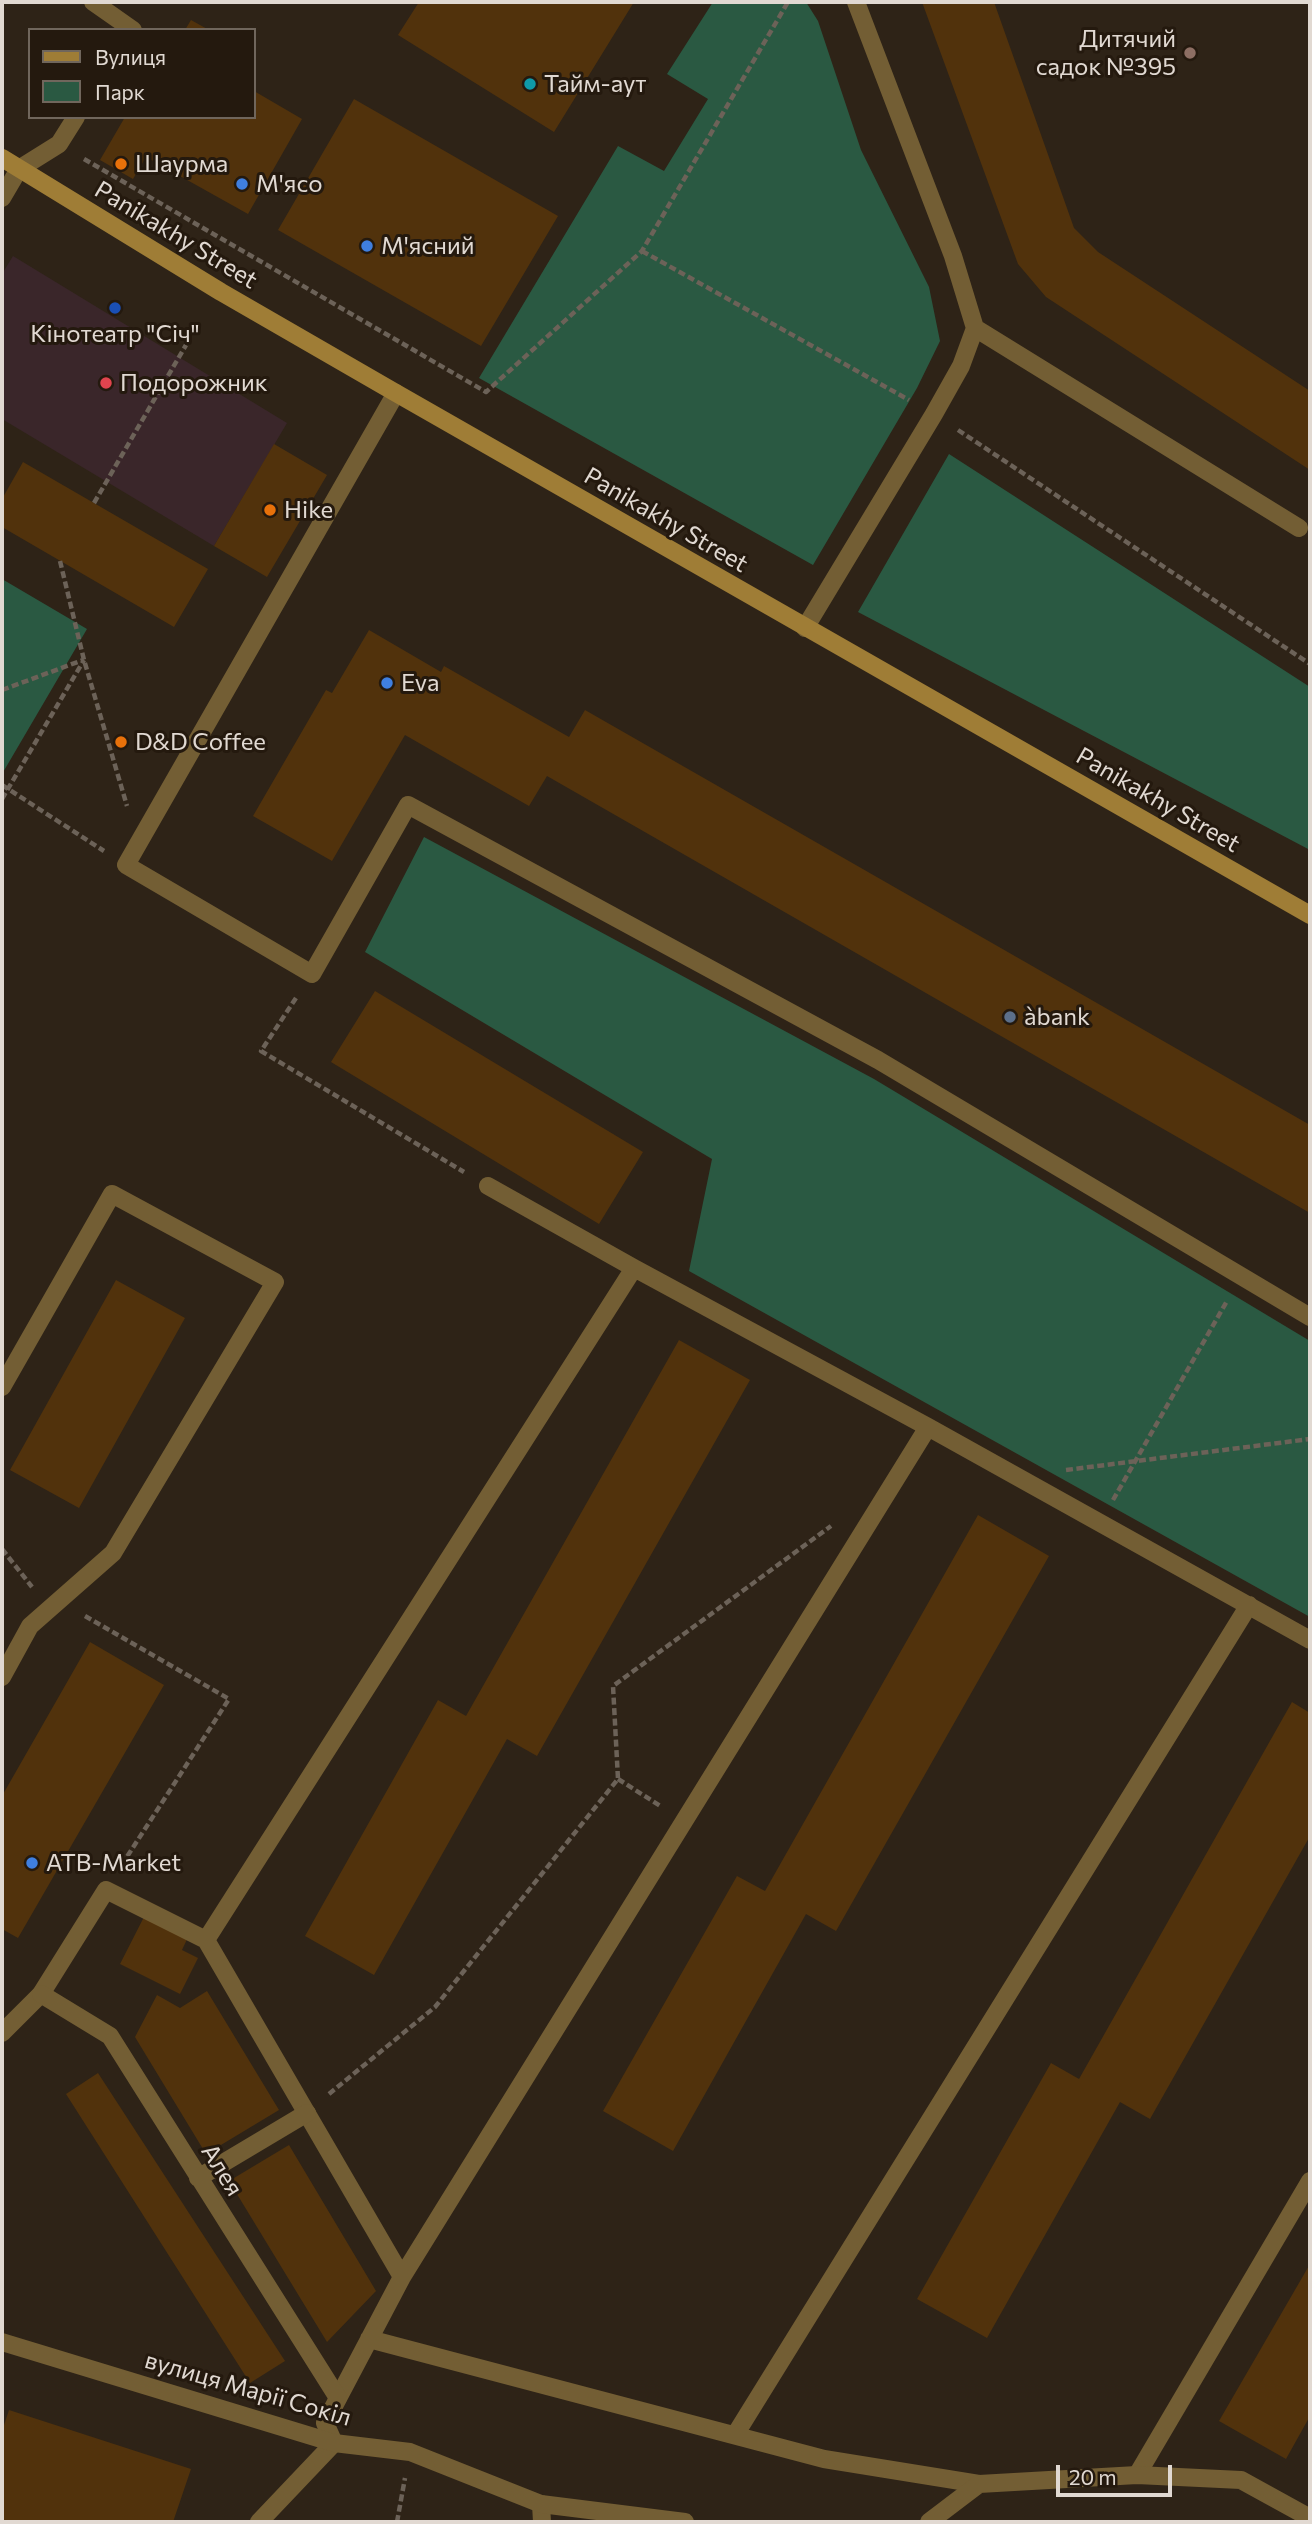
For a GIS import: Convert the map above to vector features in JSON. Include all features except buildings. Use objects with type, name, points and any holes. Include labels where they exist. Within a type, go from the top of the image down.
[{"type":"street","points":[[93,2],[130,28]]},
{"type":"street","points":[[805,628],[934,414],[961,366],[975,328],[953,256],[856,2]]},
{"type":"street","points":[[2,198],[19,169],[59,144],[75,119]]},
{"type":"street","name":"Panikakhy Street","points":[[2,158],[221,292],[1310,915]]},
{"type":"street","points":[[975,328],[1298,528]]},
{"type":"street","points":[[396,393],[126,865],[312,974],[408,805],[878,1060],[1310,1317]]},
{"type":"street","points":[[488,1186],[1310,1640]]},
{"type":"street","points":[[2,1387],[112,1194],[275,1282],[113,1553],[30,1626],[2,1677]]},
{"type":"street","points":[[206,1940],[634,1268]]},
{"type":"street","points":[[259,2522],[334,2443],[325,2423],[402,2277],[928,1427]]},
{"type":"street","points":[[735,2435],[1249,1605]]},
{"type":"street","points":[[2,2033],[41,1994],[106,1890],[206,1940],[402,2277]]},
{"type":"street","name":"Алея","points":[[41,1994],[110,2036],[338,2398]]},
{"type":"street","points":[[198,2178],[307,2113]]},
{"type":"street","points":[[1137,2475],[1310,2181]]},
{"type":"street","points":[[369,2339],[824,2459],[979,2484],[1137,2475],[1241,2480],[1310,2518]]},
{"type":"street","name":"вулиця Марії Сокіл","points":[[2,2342],[334,2443],[410,2452],[541,2504],[685,2522]]},
{"type":"street","points":[[929,2522],[979,2484]]},
{"type":"street","points":[[541,2504],[542,2522]]},
{"type":"path","points":[[59,144],[486,392],[642,251],[788,2]]},
{"type":"path","points":[[642,251],[934,414],[1310,664]]},
{"type":"path","points":[[94,503],[186,345]]},
{"type":"path","points":[[60,561],[84,660],[138,843]]},
{"type":"path","points":[[2,690],[84,660]]},
{"type":"path","points":[[2,799],[84,660]]},
{"type":"path","points":[[2,785],[126,865]]},
{"type":"path","points":[[312,974],[261,1051],[488,1186]]},
{"type":"path","points":[[1100,1522],[1242,1276]]},
{"type":"path","points":[[1016,1476],[1310,1439]]},
{"type":"path","points":[[307,2113],[435,2007],[618,1779],[613,1686],[831,1525]]},
{"type":"path","points":[[2,1549],[28,1585],[59,1600],[229,1699],[106,1890]]},
{"type":"path","points":[[618,1779],[684,1821]]},
{"type":"path","points":[[397,2522],[410,2452]]},
{"type":"shaded area","points":[[13,256],[287,423],[214,546],[2,419],[2,274]]},
{"type":"green space","points":[[713,2],[806,2],[818,21],[861,150],[929,287],[940,341],[917,388],[813,565],[479,378],[618,146],[664,171],[708,99],[667,74]]},
{"type":"green space","points":[[949,454],[1310,687],[1310,850],[858,612]]},
{"type":"green space","points":[[2,579],[87,629],[2,774]]},
{"type":"green space","points":[[424,837],[874,1079],[1310,1341],[1310,1617],[689,1271],[712,1159],[365,952]]},
{"type":"place","name":"Дитячий садок №395","points":[[1190,53]]},
{"type":"place","name":"Тайм-аут","points":[[530,84]]},
{"type":"place","name":"Шаурма","points":[[121,164]]},
{"type":"place","name":"М'ясо","points":[[242,184]]},
{"type":"place","name":"М'ясний","points":[[367,246]]},
{"type":"place","name":"Кінотеатр \"Січ\"","points":[[115,308]]},
{"type":"place","name":"Подорожник","points":[[106,383]]},
{"type":"place","name":"Hike","points":[[270,510]]},
{"type":"place","name":"Eva","points":[[387,683]]},
{"type":"place","name":"D&D Coffee","points":[[121,742]]},
{"type":"place","name":"àbank","points":[[1010,1017]]},
{"type":"place","name":"ATB-Market","points":[[32,1863]]}]
